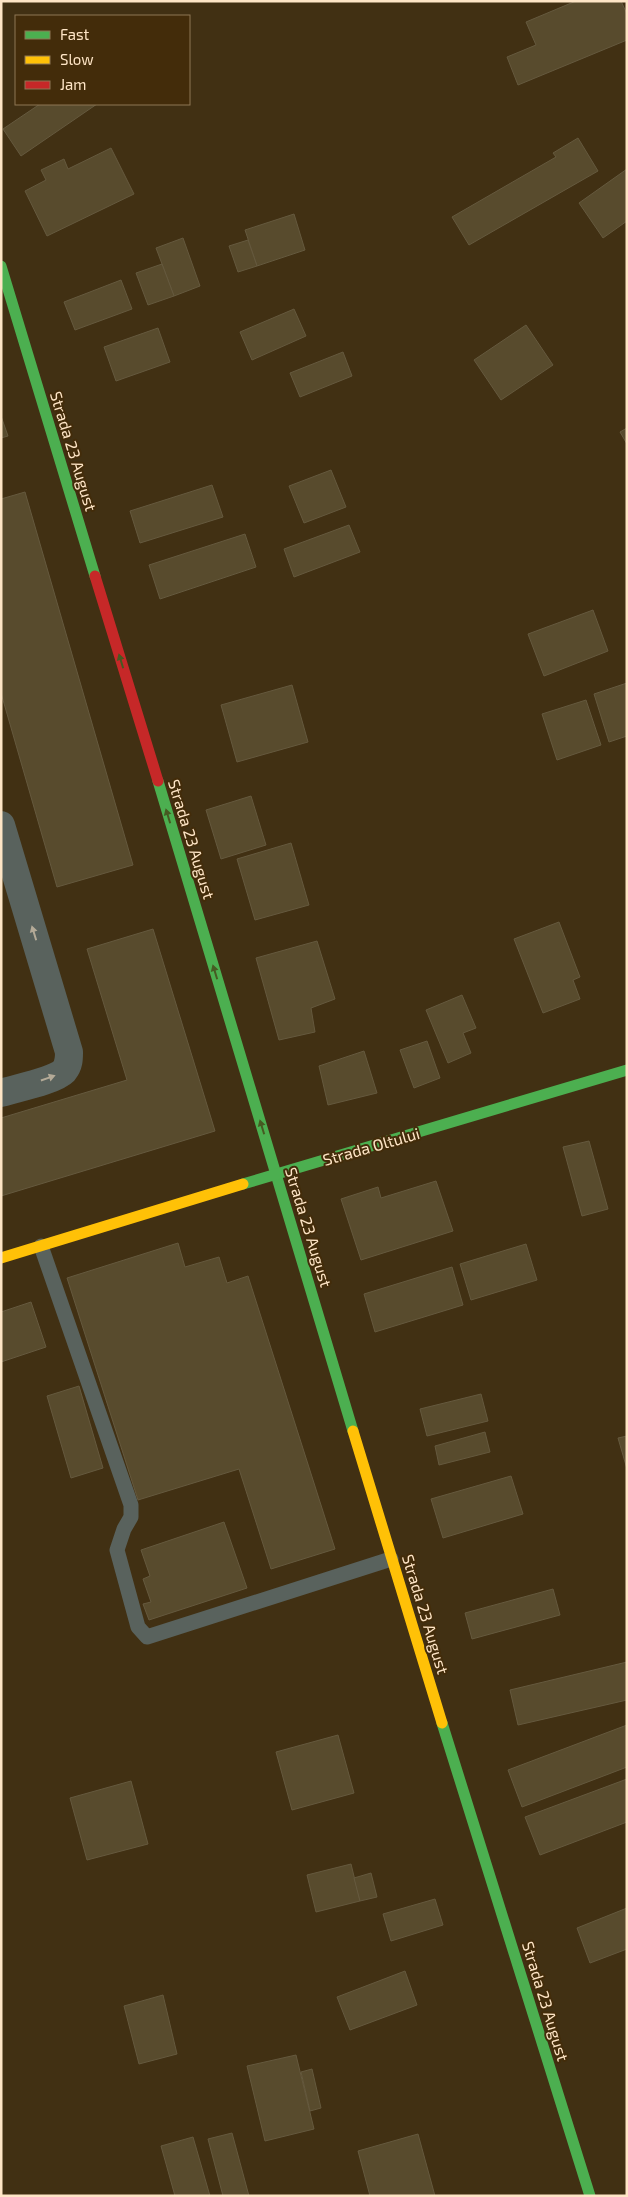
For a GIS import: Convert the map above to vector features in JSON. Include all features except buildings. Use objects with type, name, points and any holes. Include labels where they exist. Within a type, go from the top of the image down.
[{"type":"street","name":"Strada 23 August","points":[[1,266],[277,1174],[391,1559],[588,2195]]},
{"type":"street","points":[[1,825],[69,1052],[69,1062],[63,1071],[54,1077],[1,1093]]},
{"type":"street","name":"Strada Oltului","points":[[1,1258],[627,1070]]},
{"type":"lane","points":[[41,1246],[131,1504],[131,1517],[124,1529],[117,1550],[138,1627],[147,1637],[391,1559]]},
{"type":"traffic: fast","points":[[1,266],[95,576]]},
{"type":"traffic: fast","points":[[158,781],[353,1431]]},
{"type":"traffic: fast","points":[[243,1184],[627,1070]]},
{"type":"traffic: fast","points":[[442,1723],[590,2196]]},
{"type":"traffic: slow","points":[[1,1258],[243,1184]]},
{"type":"traffic: slow","points":[[353,1431],[442,1723]]},
{"type":"traffic: jam","points":[[95,576],[158,781]]}]
